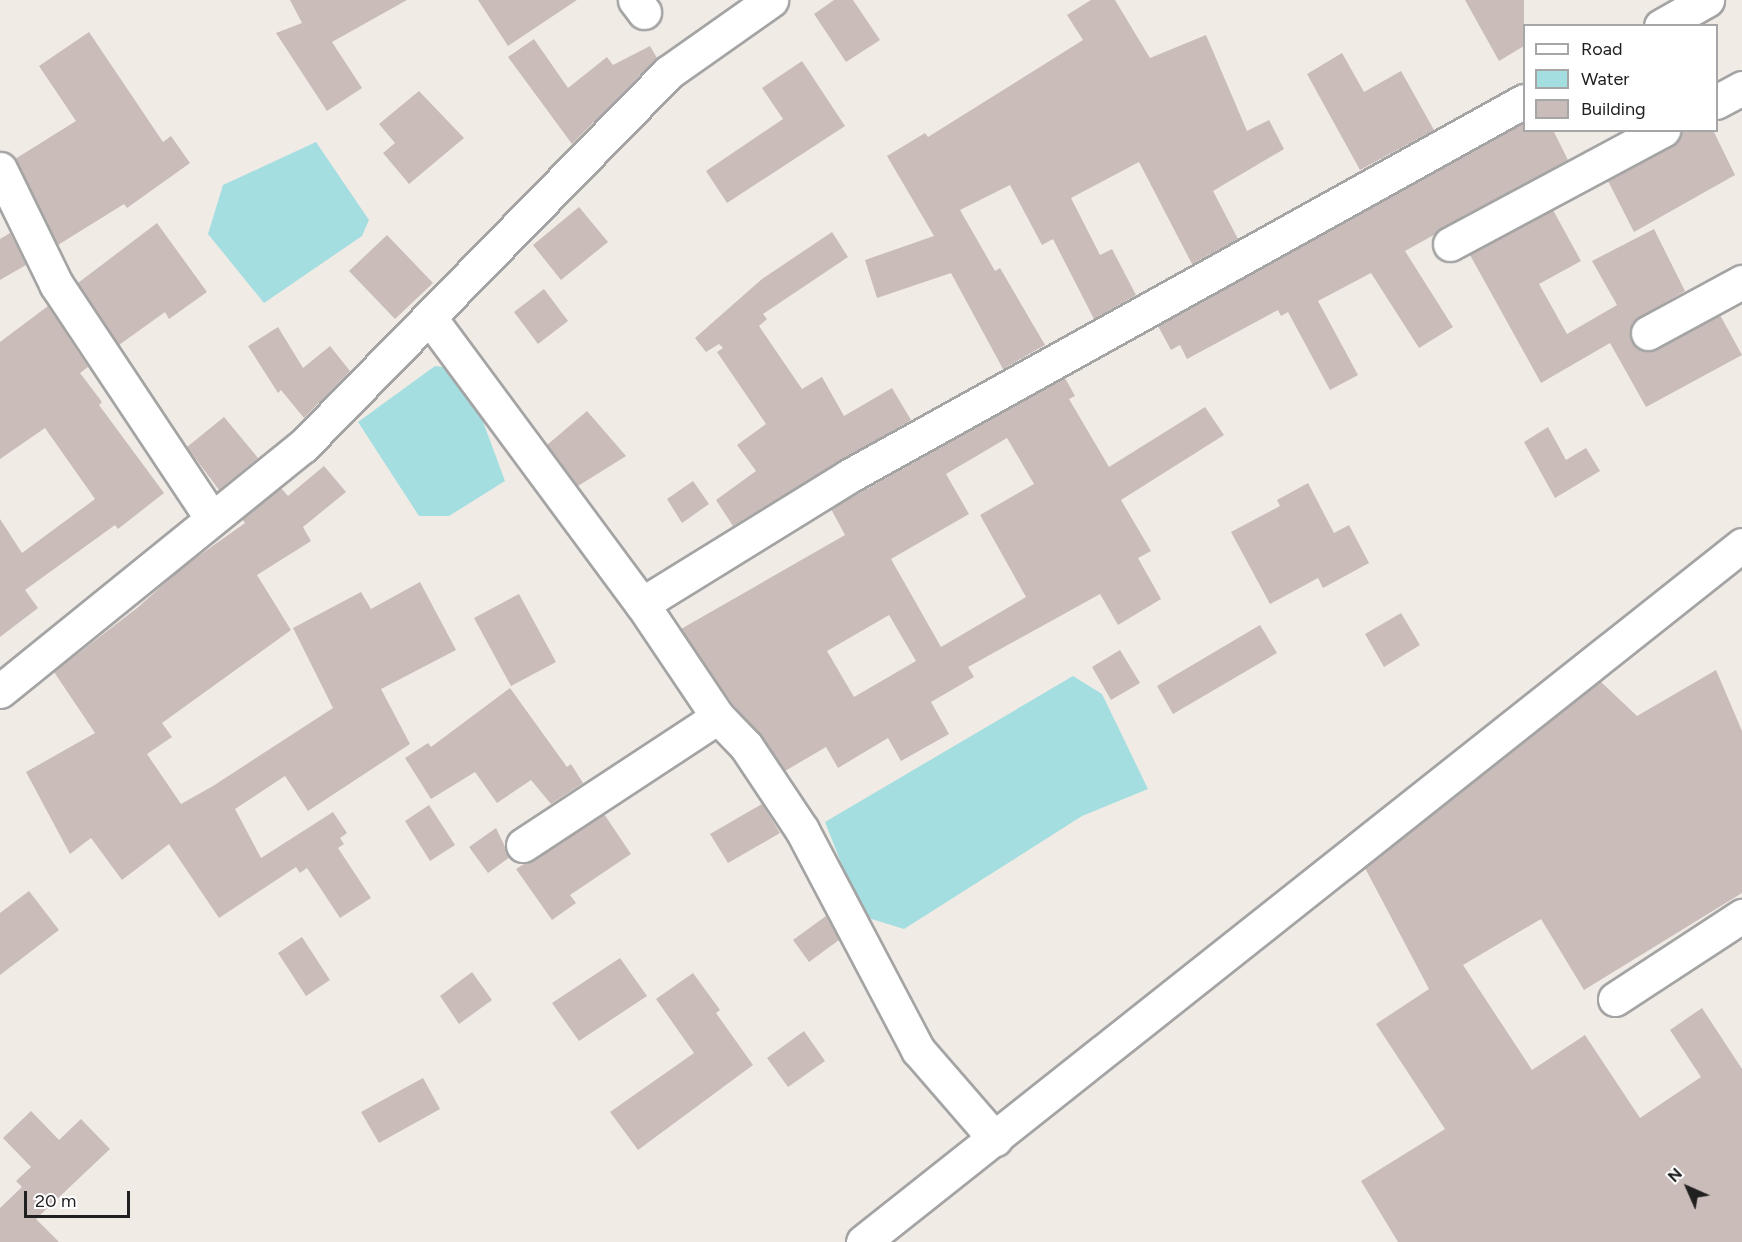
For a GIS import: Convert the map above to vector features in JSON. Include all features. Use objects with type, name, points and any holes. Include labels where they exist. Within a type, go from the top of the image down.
[{"type":"street","points":[[0,691],[303,446],[669,72],[771,0]]},
{"type":"street","points":[[1665,24],[1707,0]]},
{"type":"street","points":[[1718,101],[1742,88]]},
{"type":"street","points":[[642,604],[849,476],[1523,102]]},
{"type":"street","points":[[1450,244],[1659,132]]},
{"type":"street","points":[[0,169],[56,284],[212,519]]},
{"type":"street","points":[[1648,333],[1742,282]]},
{"type":"street","points":[[430,318],[642,604],[718,717],[746,746],[802,830],[918,1050],[995,1139]]},
{"type":"street","points":[[863,1242],[1742,545]]},
{"type":"street","points":[[523,845],[718,717]]},
{"type":"street","points":[[1615,999],[1742,916]]},
{"type":"water","points":[[316,142],[369,220],[362,236],[264,303],[208,234],[223,185]]},
{"type":"water","points":[[435,366],[450,368],[478,408],[505,481],[449,516],[419,516],[358,422]]},
{"type":"water","points":[[1073,676],[1102,694],[1148,789],[1082,816],[904,929],[862,916],[825,822]]},
{"type":"building","points":[[290,0],[407,0],[332,42],[362,88],[327,111],[276,33],[302,23]]},
{"type":"building","points":[[478,0],[577,0],[508,46]]},
{"type":"building","points":[[834,0],[853,0],[880,40],[846,62],[814,14]]},
{"type":"building","points":[[1091,0],[1115,0],[1150,58],[1206,35],[1247,131],[1269,120],[1284,149],[1213,191],[1238,239],[1192,264],[1139,162],[1071,198],[1100,255],[1112,249],[1136,295],[1094,319],[1053,239],[1042,245],[1010,185],[960,210],[995,271],[1000,268],[1045,345],[1003,369],[951,273],[877,298],[865,260],[934,236],[887,156],[925,133],[928,137],[1083,40],[1067,15]]},
{"type":"building","points":[[1465,0],[1524,0],[1523,47],[1499,61]]},
{"type":"building","points":[[89,32],[163,142],[171,136],[190,163],[127,208],[124,204],[58,245],[15,159],[76,121],[39,66]]},
{"type":"building","points":[[534,39],[568,88],[607,57],[613,65],[650,46],[657,58],[572,144],[508,57]]},
{"type":"building","points":[[1342,53],[1364,92],[1401,71],[1434,130],[1360,170],[1307,74]]},
{"type":"building","points":[[802,61],[845,126],[727,203],[706,171],[783,119],[762,88]]},
{"type":"building","points":[[419,91],[464,138],[409,184],[383,153],[395,143],[379,124]]},
{"type":"building","points":[[1523,123],[1523,132],[1554,132],[1568,160],[1405,251],[1453,327],[1419,348],[1371,273],[1318,301],[1358,375],[1330,390],[1288,312],[1281,316],[1278,310],[1187,359],[1180,345],[1171,350],[1158,326]]},
{"type":"building","points":[[1681,132],[1714,132],[1735,175],[1634,232],[1608,181],[1672,147]]},
{"type":"building","points":[[579,207],[608,242],[561,280],[533,245]]},
{"type":"building","points":[[1553,210],[1581,261],[1539,284],[1567,334],[1617,305],[1592,261],[1654,229],[1685,291],[1632,323],[1632,342],[1639,349],[1656,350],[1720,315],[1742,355],[1646,407],[1610,343],[1541,383],[1470,255]]},
{"type":"building","points":[[157,223],[207,292],[169,319],[165,312],[119,345],[78,283]]},
{"type":"building","points":[[832,232],[848,257],[763,314],[767,319],[759,326],[802,389],[822,377],[844,416],[892,388],[911,420],[733,526],[716,500],[756,471],[737,445],[766,424],[717,352],[723,348],[719,344],[706,352],[695,338],[762,279]]},
{"type":"building","points":[[10,233],[26,265],[0,280],[0,239]]},
{"type":"building","points":[[387,235],[433,283],[395,319],[349,271]]},
{"type":"building","points":[[544,289],[568,321],[538,344],[514,312]]},
{"type":"building","points":[[48,306],[88,367],[80,373],[102,402],[99,405],[164,493],[118,529],[115,525],[25,590],[38,608],[0,637],[0,519],[22,553],[95,499],[45,428],[0,459],[0,342]]},
{"type":"building","points":[[278,327],[303,368],[330,346],[350,371],[304,418],[281,390],[278,393],[248,346]]},
{"type":"building","points":[[1065,378],[1075,396],[1069,399],[1109,467],[1205,407],[1224,435],[1121,500],[1151,551],[1138,558],[1161,599],[1118,625],[1100,594],[968,667],[974,677],[931,702],[949,734],[901,761],[888,738],[838,768],[826,747],[785,771],[761,735],[733,705],[681,629],[845,535],[831,509]],"holes":[[[1007,438],[1034,484],[980,515],[1026,597],[941,647],[891,559],[969,514],[946,474]],[[889,615],[916,661],[854,697],[827,651]]]},
{"type":"building","points":[[587,411],[626,456],[578,486],[547,445]]},
{"type":"building","points":[[224,417],[258,458],[219,490],[187,447]]},
{"type":"building","points":[[1548,427],[1566,460],[1586,448],[1600,471],[1555,498],[1524,442]]},
{"type":"building","points":[[324,466],[346,492],[303,527],[311,541],[257,575],[291,630],[162,723],[172,737],[147,754],[181,804],[213,786],[333,708],[293,628],[361,592],[371,609],[420,582],[456,650],[381,689],[410,744],[308,811],[285,776],[235,809],[261,858],[333,812],[347,833],[340,838],[344,844],[338,848],[371,898],[340,918],[307,868],[300,873],[296,867],[219,918],[169,844],[122,880],[91,838],[70,854],[26,772],[95,733],[54,672],[137,608],[183,567],[245,523],[242,519],[281,488],[288,496]]},
{"type":"building","points":[[693,481],[709,504],[682,523],[667,499]]},
{"type":"building","points":[[1308,483],[1334,533],[1349,525],[1369,563],[1323,588],[1318,578],[1270,604],[1231,532],[1280,506],[1277,500]]},
{"type":"building","points":[[519,594],[556,662],[511,686],[474,618]]},
{"type":"building","points":[[1401,613],[1420,645],[1384,667],[1365,634]]},
{"type":"building","points":[[1260,625],[1277,653],[1173,714],[1157,686]]},
{"type":"building","points":[[1120,650],[1140,683],[1111,700],[1092,667]]},
{"type":"building","points":[[1716,670],[1742,731],[1742,893],[1584,990],[1541,919],[1463,965],[1532,1070],[1585,1035],[1640,1118],[1701,1077],[1670,1030],[1702,1008],[1742,1069],[1742,1242],[1398,1242],[1361,1181],[1445,1129],[1376,1024],[1429,989],[1365,868],[1600,681],[1637,716]]},
{"type":"building","points":[[510,688],[567,767],[571,764],[583,783],[551,804],[531,780],[497,803],[475,772],[431,799],[405,758],[428,743],[431,747]]},
{"type":"building","points":[[762,804],[780,833],[728,863],[710,834]]},
{"type":"building","points":[[429,805],[455,845],[430,861],[405,821]]},
{"type":"building","points":[[604,814],[631,854],[570,895],[576,903],[552,920],[516,869]]},
{"type":"building","points":[[496,828],[510,857],[488,873],[469,847]]},
{"type":"building","points":[[29,891],[59,930],[0,975],[0,913]]},
{"type":"building","points":[[826,916],[839,940],[809,962],[793,940]]},
{"type":"building","points":[[302,937],[330,980],[306,996],[278,953]]},
{"type":"building","points":[[620,958],[647,996],[579,1041],[552,1003]]},
{"type":"building","points":[[472,972],[492,1000],[459,1024],[440,996]]},
{"type":"building","points":[[693,973],[720,1010],[716,1013],[753,1065],[638,1150],[610,1112],[694,1053],[656,999]]},
{"type":"building","points":[[804,1031],[825,1061],[788,1087],[767,1058]]},
{"type":"building","points":[[423,1078],[440,1109],[379,1143],[361,1112]]},
{"type":"building","points":[[31,1111],[59,1140],[81,1119],[110,1149],[36,1219],[59,1242],[0,1242],[0,1208],[22,1187],[16,1181],[31,1167],[3,1138]]}]
